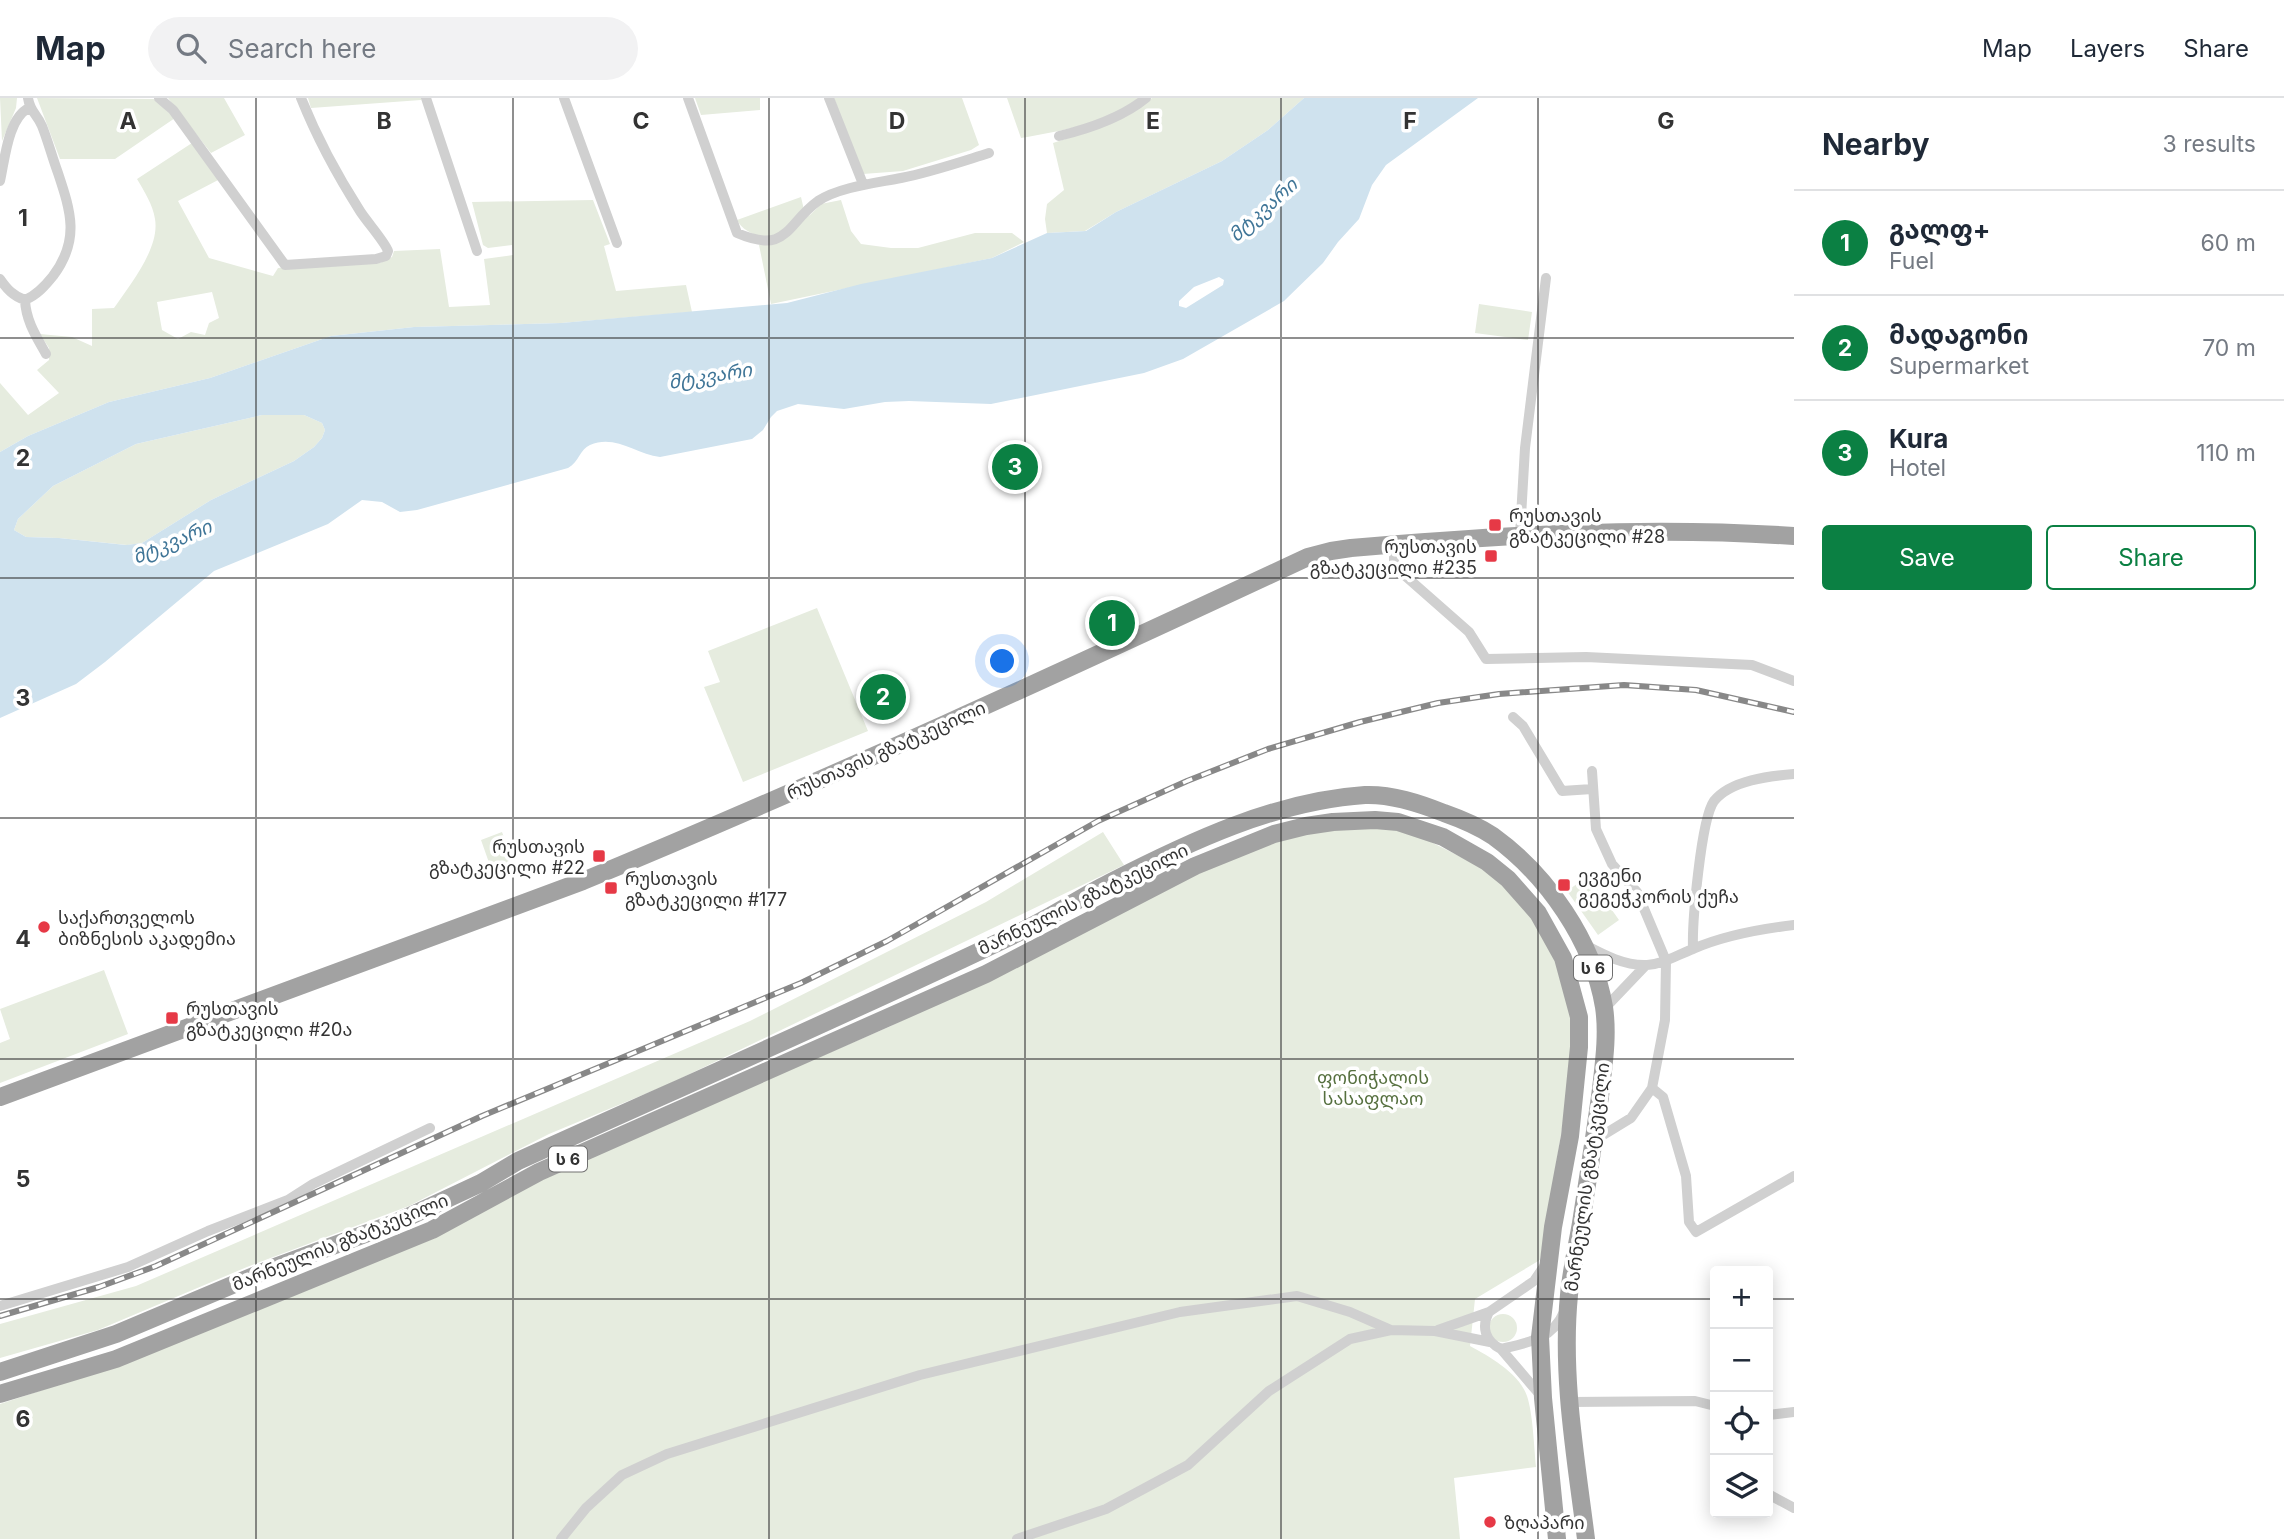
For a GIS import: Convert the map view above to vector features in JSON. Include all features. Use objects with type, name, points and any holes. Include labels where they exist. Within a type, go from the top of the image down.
[{"type":"highway","name":"რუსთავის გზატკეცილი","points":[[0,1097],[576,883],[673,844],[1128,641],[1308,557],[1331,551],[1394,544],[1520,534],[1672,532],[1794,537]]},
{"type":"highway","name":"მარნეულის გზატკეცილი","points":[[0,1372],[116,1334],[275,1267],[395,1223],[471,1188],[518,1161],[861,1007],[1026,929],[1109,883],[1226,829],[1319,800],[1369,795],[1418,803],[1474,825],[1493,836],[1533,869],[1560,906],[1595,973],[1604,1009],[1605,1051],[1595,1139],[1569,1291],[1567,1329],[1570,1402],[1586,1539]]},
{"type":"highway","name":"მარნეულის გზატკეცილი","points":[[0,1394],[116,1359],[432,1230],[540,1172],[986,974],[1195,866],[1274,834],[1333,822],[1398,822],[1443,837],[1487,862],[1508,878],[1538,913],[1563,958],[1579,1017],[1579,1046],[1570,1136],[1549,1260],[1540,1337],[1543,1398],[1557,1539]]},
{"type":"highway","points":[[1002,940],[1012,961]]},
{"type":"highway","points":[[974,953],[986,974]]},
{"type":"street","points":[[159,98],[173,110],[285,265],[376,259],[386,256],[386,246],[360,212],[320,144],[301,98]]},
{"type":"street","points":[[426,98],[477,251]]},
{"type":"street","points":[[564,98],[617,243]]},
{"type":"street","points":[[688,98],[737,233],[758,240],[781,237],[819,200],[863,184],[951,165],[989,153]]},
{"type":"street","points":[[829,98],[863,184]]},
{"type":"street","points":[[1059,136],[1091,126],[1137,105],[1146,98]]},
{"type":"street","points":[[0,181],[14,122],[29,103],[41,124],[68,204],[71,224],[69,245],[63,261],[35,295],[25,300]]},
{"type":"street","points":[[1520,534],[1525,448],[1546,278]]},
{"type":"street","points":[[0,279],[11,293],[25,300]]},
{"type":"street","points":[[25,300],[25,312],[31,328],[46,354]]},
{"type":"street","points":[[1394,544],[1394,566],[1469,632],[1486,659],[1586,657],[1752,665],[1794,681]]},
{"type":"street","points":[[1513,717],[1523,726],[1562,792],[1592,789]]},
{"type":"street","points":[[1591,771],[1596,830],[1612,864],[1637,892],[1666,961],[1665,1020],[1652,1088],[1631,1118],[1595,1139]]},
{"type":"street","points":[[1693,949],[1692,925],[1705,829],[1714,802],[1728,789],[1774,776],[1794,774]]},
{"type":"street","points":[[1582,944],[1618,961],[1646,965],[1666,961],[1746,931],[1794,925]]},
{"type":"street","points":[[1604,1009],[1646,965]]},
{"type":"street","points":[[1652,1088],[1663,1097],[1686,1176],[1689,1222],[1696,1232],[1794,1176]]},
{"type":"street","points":[[0,1306],[128,1267],[208,1231],[288,1200],[313,1184],[430,1128]]},
{"type":"street","points":[[1435,1331],[1489,1312],[1534,1281],[1549,1260]]},
{"type":"street","points":[[1501,1349],[1531,1343],[1555,1327],[1563,1316],[1569,1291]]},
{"type":"street","points":[[561,1539],[586,1508],[622,1475],[667,1454],[933,1372],[1180,1312],[1297,1296],[1350,1312],[1391,1330]]},
{"type":"street","points":[[1489,1312],[1484,1328],[1490,1342]]},
{"type":"street","points":[[1017,1539],[1106,1509],[1188,1465],[1269,1391],[1350,1339],[1391,1330],[1435,1331],[1490,1342],[1501,1349],[1543,1398]]},
{"type":"street","points":[[1570,1402],[1695,1401],[1710,1405]]},
{"type":"street","points":[[1773,1414],[1794,1412]]},
{"type":"street","points":[[1773,1497],[1794,1508]]},
{"type":"green space","points":[[0,98],[17,98],[16,108],[2,141]]},
{"type":"green space","points":[[37,98],[154,99],[175,118],[115,159],[60,159]]},
{"type":"green space","points":[[168,98],[224,98],[245,135],[211,153]]},
{"type":"green space","points":[[308,98],[421,98],[421,100],[311,108]]},
{"type":"green space","points":[[695,98],[760,98],[760,110],[701,115]]},
{"type":"green space","points":[[834,98],[962,98],[979,145],[971,150],[903,171],[863,174]]},
{"type":"green space","points":[[1007,98],[1140,98],[1099,120],[1021,138]]},
{"type":"green space","points":[[1152,98],[1304,98],[1268,130],[1222,161],[1116,212],[1085,231],[1047,233],[1047,204],[1064,190],[1053,143],[1117,119]]},
{"type":"green space","points":[[192,143],[220,179],[178,201],[209,258],[273,276],[278,268],[380,263],[392,257],[394,251],[440,249],[449,307],[490,305],[484,259],[513,255],[512,245],[488,248],[483,245],[472,202],[593,200],[610,244],[604,246],[616,291],[686,285],[692,312],[561,323],[414,327],[331,336],[210,378],[109,402],[28,436],[0,452],[0,383],[28,415],[59,393],[37,370],[49,360],[49,348],[40,334],[72,337],[92,346],[92,309],[114,308],[148,254],[153,242],[155,219],[137,179]],"holes":[[[212,292],[219,318],[209,323],[205,335],[191,332],[178,339],[162,330],[157,302]]]},
{"type":"green space","points":[[801,197],[804,210],[776,237],[750,233],[737,220]]},
{"type":"green space","points":[[841,200],[851,231],[861,244],[918,248],[975,233],[1012,233],[1024,242],[992,258],[771,304],[759,245],[810,215],[821,204]]},
{"type":"green space","points":[[1479,304],[1532,312],[1528,340],[1475,333]]},
{"type":"green space","points":[[262,415],[304,415],[322,423],[325,430],[314,447],[294,461],[211,500],[142,543],[127,545],[26,537],[14,530],[18,519],[53,486],[136,444]]},
{"type":"green space","points":[[817,608],[868,731],[743,782],[704,687],[720,682],[708,651]]},
{"type":"green space","name":"ფონიჭალის სასაფლაო","points":[[1372,825],[1417,835],[1499,876],[1560,956],[1576,1045],[1540,1260],[1475,1299],[1470,1346],[1503,1366],[1523,1388],[1531,1412],[1536,1467],[1454,1478],[1460,1539],[0,1539],[0,1404],[70,1381],[891,1026],[1223,858],[1280,837]]},
{"type":"green space","points":[[502,832],[515,866],[493,874],[481,840]]},
{"type":"green space","points":[[1103,832],[1124,865],[669,1084],[549,1134],[409,1206],[247,1267],[98,1330],[0,1358],[0,1324],[136,1286],[750,1021],[986,902]]},
{"type":"green space","points":[[1588,876],[1619,920],[1598,935],[1567,891]]},
{"type":"green space","points":[[104,970],[128,1034],[0,1083],[0,1043],[10,1039],[0,1009]]},
{"type":"green space","points":[[1503,1314],[1513,1318],[1517,1328],[1513,1338],[1503,1342],[1493,1338],[1489,1328],[1493,1318]]},
{"type":"water","name":"მტკვარი","points":[[1304,98],[1478,98],[1386,165],[1372,185],[1359,219],[1323,263],[1284,301],[1183,359],[1144,373],[991,404],[909,401],[844,409],[798,404],[777,411],[763,430],[752,439],[660,457],[617,443],[599,442],[587,447],[568,468],[417,510],[400,512],[382,502],[362,500],[328,524],[214,571],[76,684],[0,718],[0,452],[28,436],[109,402],[210,378],[331,336],[414,327],[561,323],[787,303],[861,284],[992,258],[1047,233],[1086,231],[1116,212],[1222,161],[1268,130]],"holes":[[[1219,277],[1224,280],[1223,285],[1186,308],[1179,306],[1179,301],[1194,287]],[[262,415],[304,415],[322,423],[325,430],[314,447],[294,461],[211,500],[142,543],[126,545],[26,537],[14,530],[18,519],[53,486],[136,444]]]},
{"type":"railway","points":[[0,1316],[99,1287],[156,1266],[482,1116],[801,983],[887,941],[1098,821],[1187,781],[1268,749],[1438,703],[1499,694],[1624,685],[1696,690],[1794,712]]},
{"type":"place","name":"Kura","points":[[1015,467]]},
{"type":"place","name":"რუსთავის გზატკეცილი #28","points":[[1495,525]]},
{"type":"place","name":"რუსთავის გზატკეცილი #235","points":[[1491,556]]},
{"type":"place","name":"გალფ+","points":[[1112,623]]},
{"type":"place","name":"მადაგონი","points":[[883,697]]},
{"type":"place","name":"რუსთავის გზატკეცილი #22","points":[[599,856]]},
{"type":"place","name":"ევგენი გეგეჭკორის ქუჩა","points":[[1564,885]]},
{"type":"place","name":"რუსთავის გზატკეცილი #177","points":[[611,888]]},
{"type":"place","name":"საქართველოს ბიზნესის აკადემია","points":[[44,927]]},
{"type":"place","name":"რუსთავის გზატკეცილი #20ა","points":[[172,1018]]},
{"type":"place","name":"ზღაპარი","points":[[1490,1522]]}]
